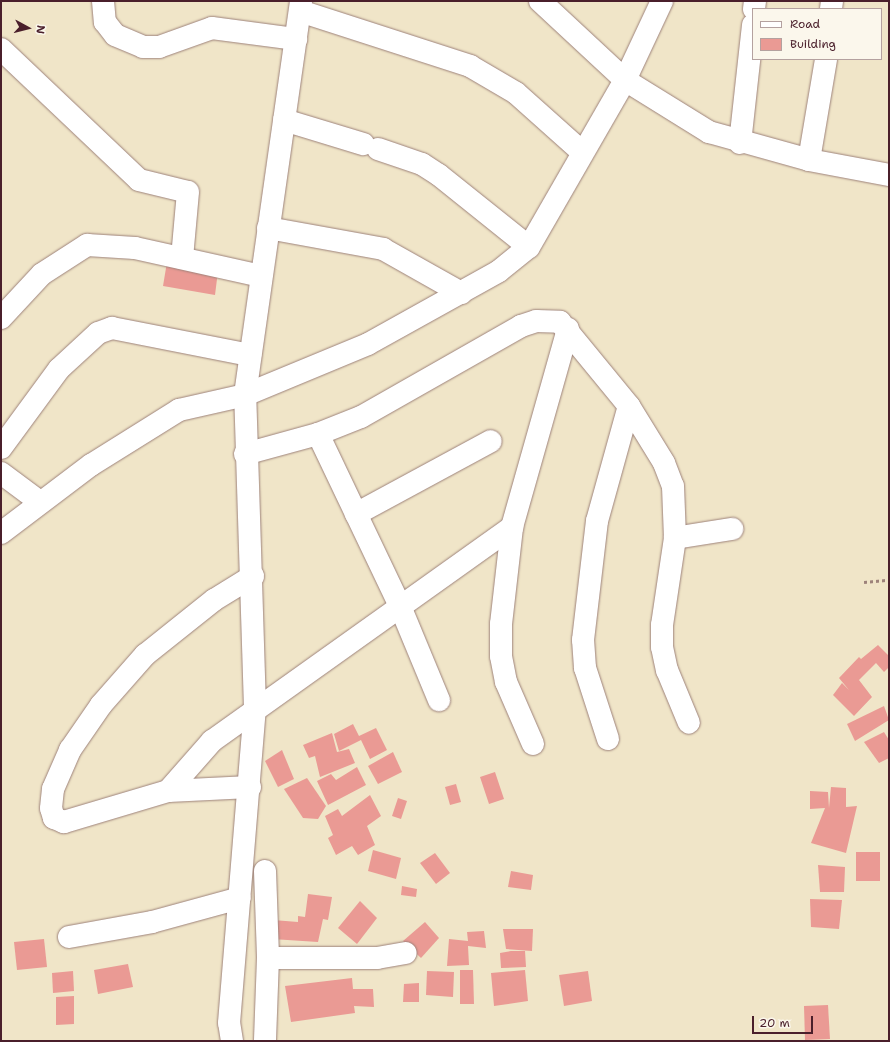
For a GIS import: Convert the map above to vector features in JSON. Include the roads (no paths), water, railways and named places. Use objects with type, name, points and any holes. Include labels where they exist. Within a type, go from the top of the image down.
[{"type":"street","points":[[103,1],[105,22],[115,35],[143,47],[159,47],[212,28],[296,39]]},
{"type":"street","points":[[540,1],[625,80],[678,116],[740,143],[809,160],[888,169]]},
{"type":"street","points":[[1,533],[40,502],[179,410],[245,395],[368,344],[461,293],[529,247],[582,152],[625,80],[662,1]]},
{"type":"street","points":[[227,1035],[250,787],[255,708],[253,576],[245,454],[245,395],[301,6],[470,66],[516,93],[582,152]]},
{"type":"street","points":[[740,143],[752,34]]},
{"type":"street","points":[[1,49],[139,180],[188,192],[182,258]]},
{"type":"street","points":[[809,160],[826,60]]},
{"type":"street","points":[[284,120],[371,146],[422,164],[439,175],[529,247]]},
{"type":"street","points":[[268,228],[383,249],[408,260],[461,293]]},
{"type":"street","points":[[1,318],[42,274],[87,245],[134,248],[261,276]]},
{"type":"street","points":[[245,454],[318,434],[387,403],[521,326],[548,320],[568,329],[629,406],[660,456],[673,486],[675,538],[662,626],[662,647],[667,670],[689,723]]},
{"type":"street","points":[[1,448],[59,369],[85,344],[112,328],[250,355]]},
{"type":"street","points":[[533,744],[506,682],[500,656],[512,527],[568,329]]},
{"type":"street","points":[[608,739],[585,668],[583,640],[597,521],[629,406]]},
{"type":"street","points":[[318,434],[400,606],[439,700]]},
{"type":"street","points":[[356,514],[491,441]]},
{"type":"street","points":[[1,473],[40,502]]},
{"type":"street","points":[[168,791],[212,741],[255,708],[512,527]]},
{"type":"street","points":[[675,538],[732,529]]},
{"type":"street","points":[[250,787],[168,791],[64,822],[54,818],[51,808],[53,789],[70,750],[101,705],[145,655],[214,600],[253,576]]},
{"type":"street","points":[[265,871],[268,958],[265,1041]]},
{"type":"street","points":[[69,937],[152,922],[240,898]]},
{"type":"street","points":[[268,958],[377,958],[406,953]]}]
